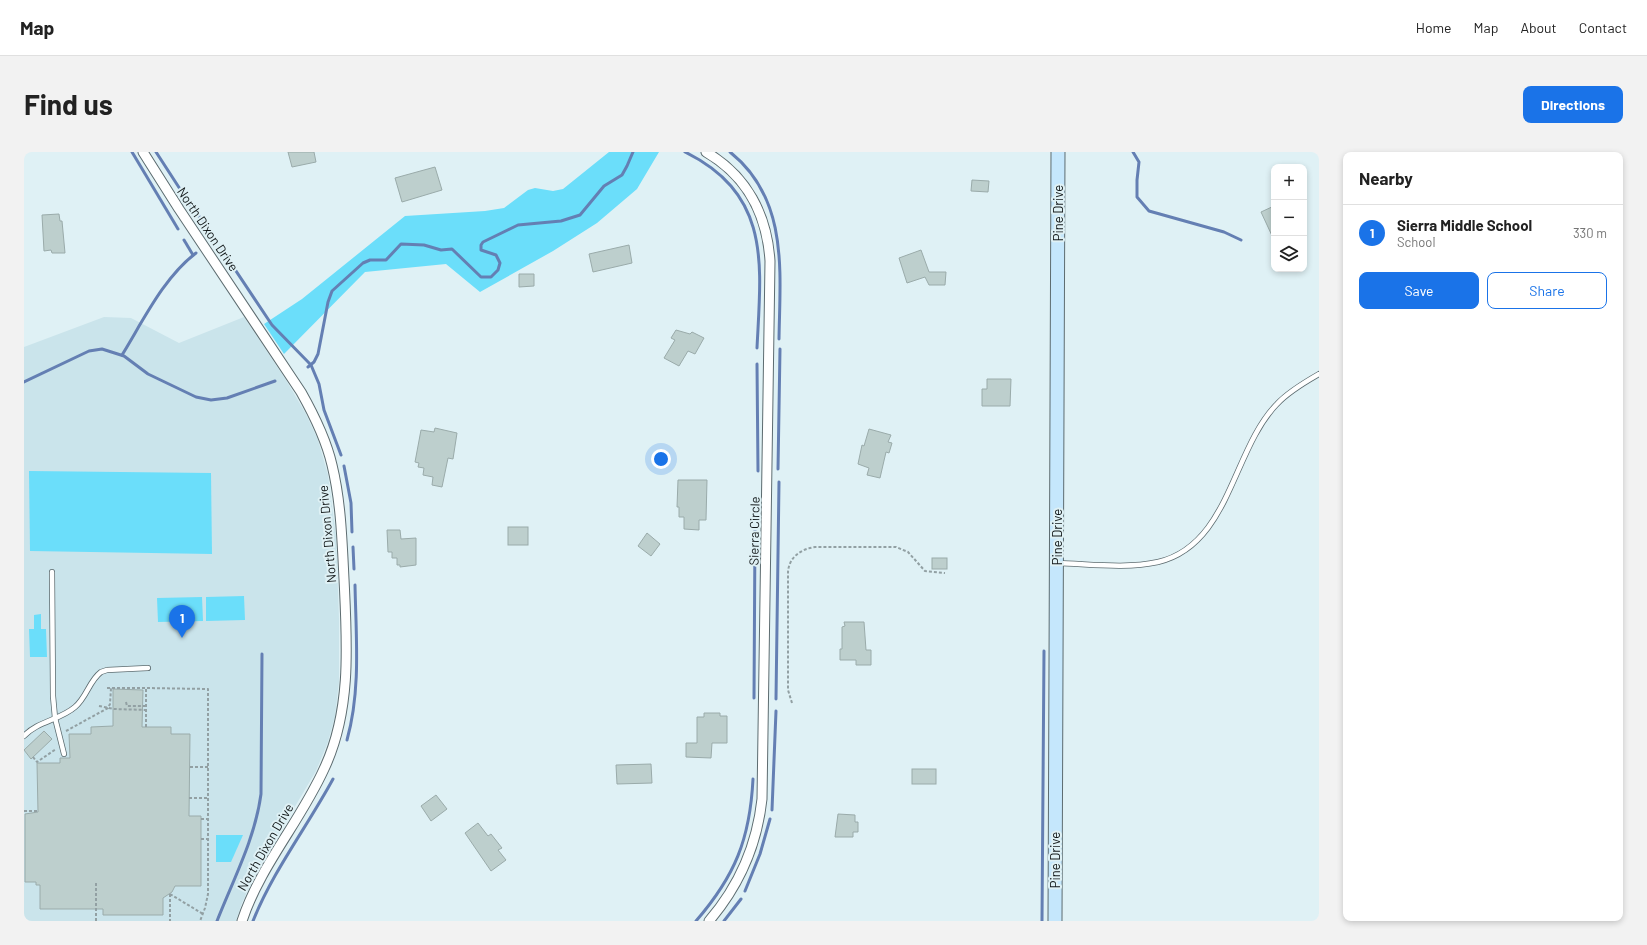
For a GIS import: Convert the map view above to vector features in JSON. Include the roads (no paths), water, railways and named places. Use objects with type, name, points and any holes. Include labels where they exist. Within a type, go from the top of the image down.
[{"type":"main road","name":"Pine Drive","points":[[1055,921],[1058,152]]},
{"type":"street","name":"North Dixon Drive","points":[[143,152],[301,392],[315,417],[326,445],[332,463],[339,500],[343,540],[346,645],[344,690],[338,730],[324,769],[262,874],[242,921]]},
{"type":"street","name":"Sierra Circle","points":[[706,152],[732,171],[750,192],[765,226],[770,261],[762,799],[755,837],[744,868],[726,898],[709,921]]},
{"type":"lane","points":[[1056,563],[1135,565],[1159,562],[1179,553],[1203,534],[1217,515],[1247,449],[1277,404],[1295,389],[1319,374]]},
{"type":"lane","points":[[52,572],[53,696],[55,718],[64,754]]},
{"type":"lane","points":[[24,736],[35,727],[69,711],[79,703],[94,679],[101,672],[111,669],[148,668]]},
{"type":"waterway","points":[[132,152],[178,229]]},
{"type":"waterway","points":[[156,152],[191,206],[211,232]]},
{"type":"waterway","points":[[308,367],[314,362],[318,354],[328,302],[332,291],[363,263],[370,260],[386,260],[401,244],[424,245],[441,250],[452,249],[481,277],[491,277],[498,270],[500,263],[496,255],[481,250],[481,245],[483,242],[518,225],[561,221],[580,215],[604,186],[622,175],[633,152]]},
{"type":"waterway","points":[[685,152],[713,169],[734,189],[747,211],[755,235],[759,261],[760,288],[757,348]]},
{"type":"waterway","points":[[730,152],[749,171],[763,192],[772,214],[777,238],[779,263],[779,339]]},
{"type":"waterway","points":[[1133,152],[1139,162],[1137,197],[1149,211],[1224,232],[1241,240]]},
{"type":"waterway","points":[[184,240],[193,255]]},
{"type":"waterway","points":[[220,247],[272,325],[311,365],[319,384],[324,410],[341,455]]},
{"type":"waterway","points":[[122,355],[164,287],[184,263],[196,253]]},
{"type":"waterway","points":[[24,382],[89,351],[102,349],[124,356],[148,374],[196,397],[211,400],[227,398],[275,381]]},
{"type":"waterway","points":[[778,469],[780,349]]},
{"type":"waterway","points":[[757,364],[758,471]]},
{"type":"waterway","points":[[344,466],[351,503],[352,532]]},
{"type":"waterway","points":[[776,699],[779,482]]},
{"type":"waterway","points":[[754,698],[755,530]]},
{"type":"waterway","points":[[353,547],[354,569]]},
{"type":"waterway","points":[[347,740],[356,683],[357,644],[355,585]]},
{"type":"waterway","points":[[1042,921],[1044,651]]},
{"type":"waterway","points":[[217,921],[249,843],[261,794],[262,654]]},
{"type":"waterway","points":[[772,810],[776,711]]},
{"type":"waterway","points":[[253,921],[270,884],[333,779]]},
{"type":"waterway","points":[[696,921],[721,888],[738,856],[748,820],[753,779]]},
{"type":"waterway","points":[[745,891],[760,854],[770,819]]},
{"type":"waterway","points":[[724,921],[741,899]]},
{"type":"place","name":"Sierra Middle School","points":[[182,638]]}]
